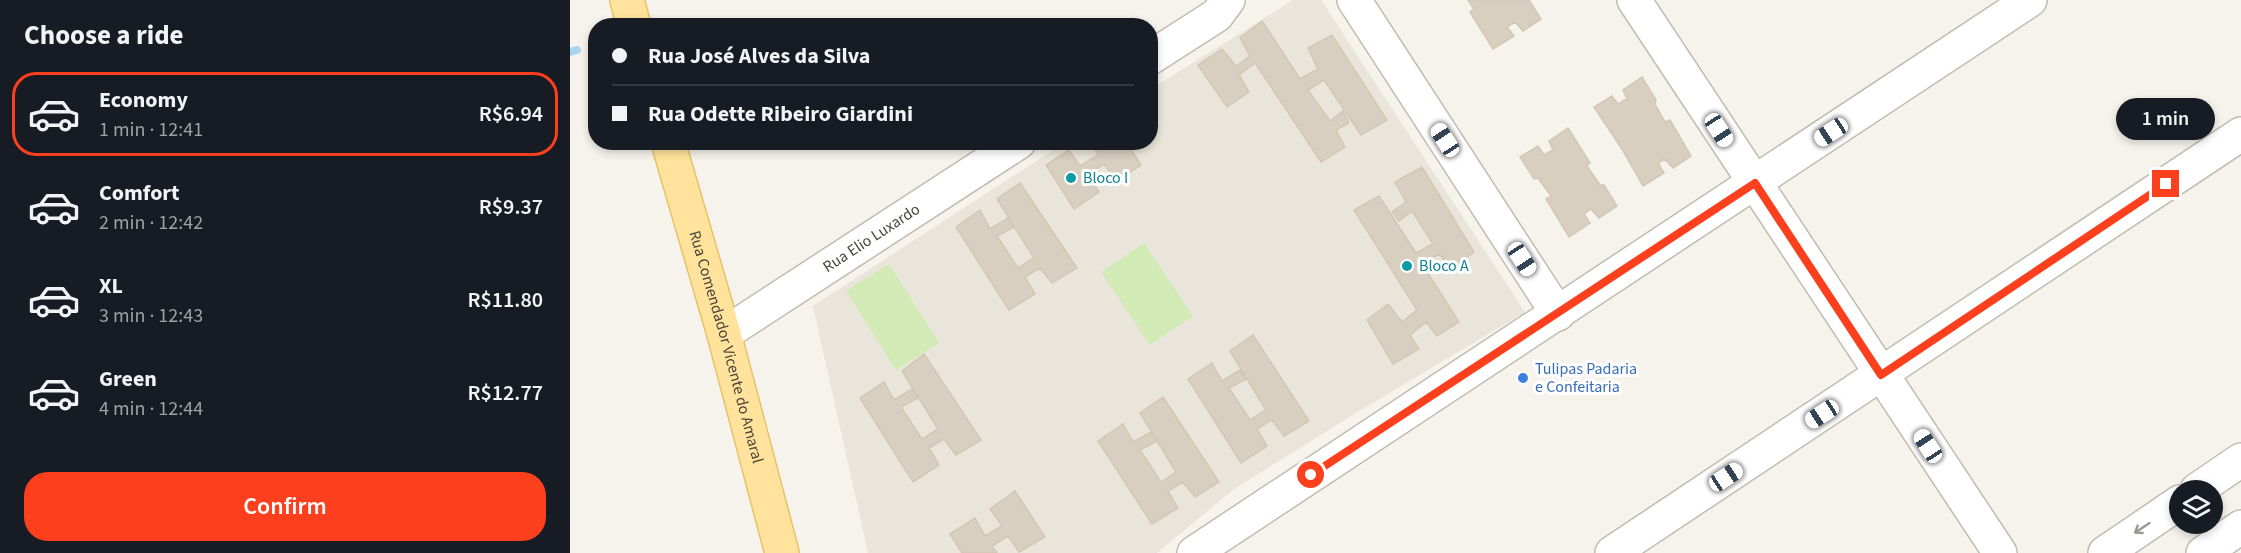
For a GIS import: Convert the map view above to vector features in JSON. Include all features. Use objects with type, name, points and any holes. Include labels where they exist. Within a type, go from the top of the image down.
[{"type":"main road","points":[[627,0],[632,18]]},
{"type":"main road","name":"Rua Comendador Vicente do Amaral","points":[[670,150],[724,334],[782,553]]},
{"type":"street","points":[[1158,53],[1216,15],[1228,0]]},
{"type":"street","points":[[1354,0],[1558,314]]},
{"type":"street","points":[[1634,0],[2000,553]]},
{"type":"street","points":[[1194,553],[2030,0]]},
{"type":"street","points":[[1612,553],[2241,134]]},
{"type":"street","name":"Rua Elio Luxardo","points":[[724,334],[1007,150]]},
{"type":"street","points":[[2212,480],[2241,460]]},
{"type":"street","points":[[2105,553],[2169,509]]},
{"type":"street","points":[[2203,553],[2241,527]]},
{"type":"shaded area","points":[[1293,0],[1321,0],[1525,312],[1234,489],[1157,553],[868,553],[813,306],[1053,150],[1158,150],[1158,85]]},
{"type":"green space","points":[[1144,243],[1193,316],[1150,345],[1101,272]]},
{"type":"green space","points":[[889,264],[939,343],[896,370],[846,291]]},
{"type":"building","points":[[1468,0],[1529,0],[1541,19],[1523,31],[1515,22],[1507,27],[1514,36],[1493,49],[1470,12],[1474,9]]},
{"type":"building","points":[[1262,21],[1300,79],[1318,69],[1308,48],[1332,35],[1387,120],[1361,135],[1324,80],[1308,90],[1330,121],[1343,111],[1349,123],[1336,130],[1345,147],[1321,162],[1255,63],[1239,75],[1249,92],[1227,107],[1198,65],[1222,49],[1236,66],[1250,56],[1240,38]]},
{"type":"building","points":[[1642,77],[1656,100],[1655,104],[1665,122],[1670,120],[1691,156],[1673,168],[1665,159],[1658,163],[1664,173],[1643,186],[1594,107],[1612,96],[1618,104],[1627,99],[1623,90]]},
{"type":"building","points":[[1568,128],[1590,163],[1587,166],[1600,185],[1604,185],[1617,206],[1599,218],[1591,209],[1584,214],[1590,223],[1569,237],[1546,199],[1551,196],[1538,178],[1534,179],[1520,157],[1538,146],[1544,155],[1553,150],[1549,141]]},
{"type":"building","name":"Bloco I","points":[[1069,150],[1080,166],[1098,155],[1095,150],[1131,150],[1141,165],[1117,181],[1104,164],[1087,174],[1099,192],[1074,209],[1046,165]]},
{"type":"building","name":"Bloco A","points":[[1422,167],[1474,252],[1451,268],[1439,254],[1422,264],[1459,322],[1437,336],[1426,322],[1410,335],[1419,349],[1393,364],[1367,320],[1388,304],[1402,322],[1417,310],[1354,210],[1379,196],[1416,253],[1433,244],[1412,211],[1399,221],[1392,212],[1406,202],[1395,182]]},
{"type":"building","points":[[1020,183],[1077,268],[1052,283],[1040,268],[1025,277],[1035,294],[1009,310],[956,227],[980,210],[990,229],[1008,218],[1014,227],[997,236],[1018,268],[1034,258],[997,199]]},
{"type":"building","points":[[1253,335],[1309,421],[1284,436],[1272,420],[1257,429],[1267,446],[1241,463],[1188,379],[1212,363],[1222,381],[1240,370],[1246,379],[1229,388],[1250,420],[1266,410],[1230,351]]},
{"type":"building","points":[[924,354],[981,440],[956,455],[944,439],[929,448],[939,465],[913,482],[860,398],[884,382],[894,400],[912,389],[918,398],[901,407],[922,439],[938,429],[902,371]]},
{"type":"building","points":[[1163,397],[1219,482],[1195,497],[1183,482],[1168,491],[1178,508],[1152,524],[1098,441],[1123,424],[1133,442],[1151,432],[1157,441],[1140,450],[1161,482],[1176,472],[1140,413]]},
{"type":"building","points":[[1015,491],[1045,537],[1019,552],[1008,536],[992,546],[997,553],[962,553],[950,534],[975,518],[985,536],[1002,526],[990,509]]},
{"type":"waterway","points":[[570,52],[577,50]]},
{"type":"place","name":"Bloco I","points":[[1071,178]]},
{"type":"place","name":"Bloco A","points":[[1407,266]]},
{"type":"place","name":"Tulipas Padaria e Confeitaria","points":[[1523,378]]},
{"type":"route","points":[[1311,475],[1755,183],[1881,375],[2166,184]]}]
